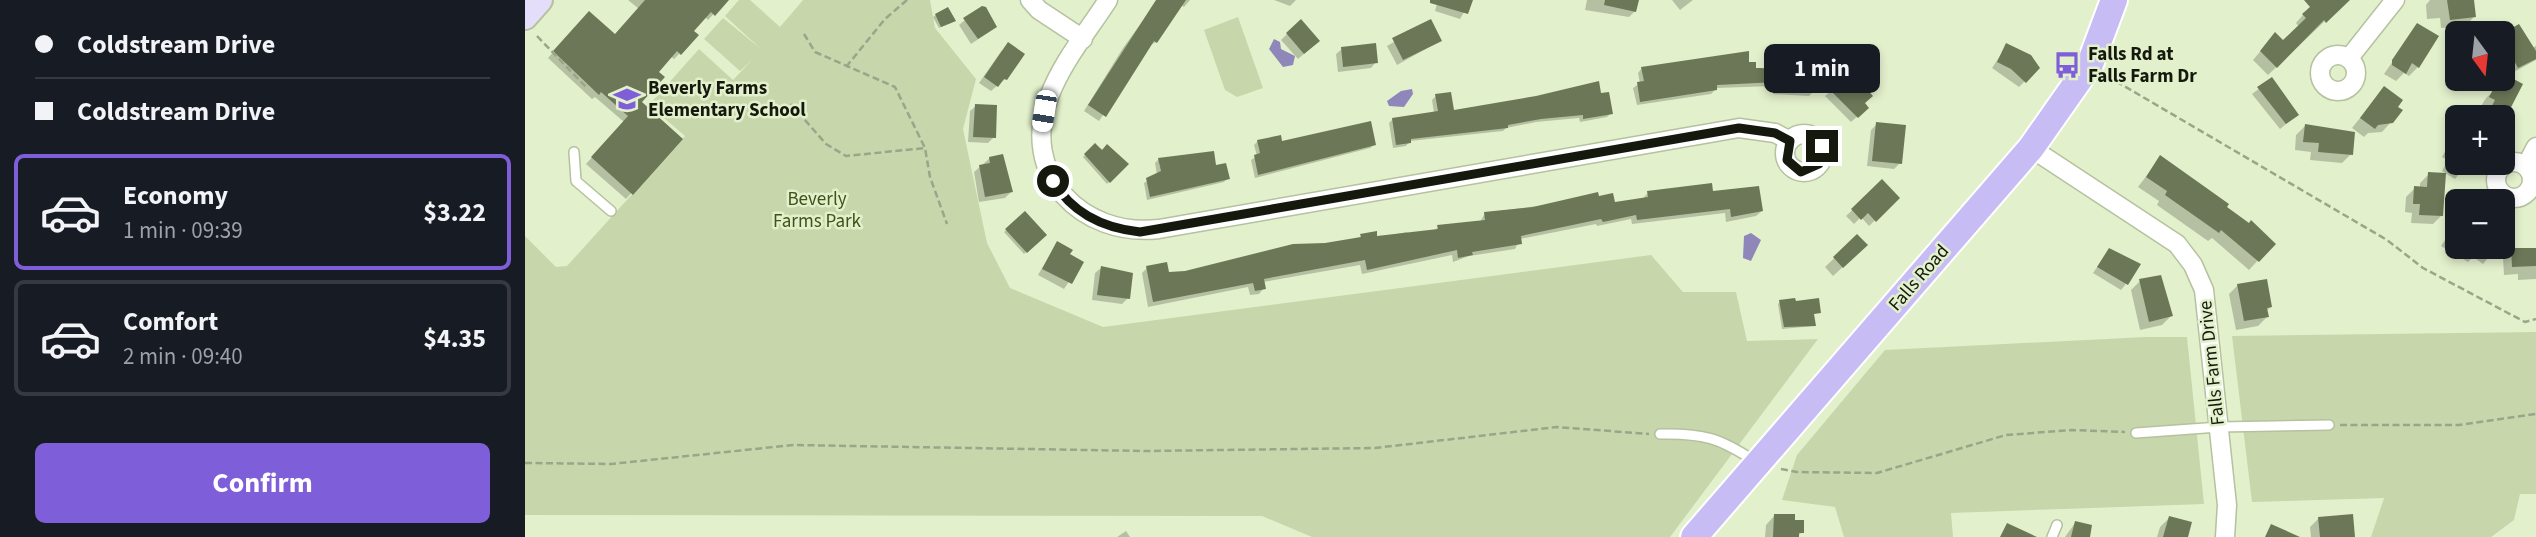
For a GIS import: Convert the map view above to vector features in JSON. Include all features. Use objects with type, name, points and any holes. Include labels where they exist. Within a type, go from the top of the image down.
[{"type":"main road","name":"Falls Road","points":[[1695,537],[2031,148],[2089,64],[2114,0]]},
{"type":"street","points":[[531,27],[540,0]]},
{"type":"street","points":[[1030,0],[1039,10],[1083,39]]},
{"type":"street","points":[[1108,0],[1049,96],[1042,128],[1044,157],[1060,192],[1088,217],[1122,230],[1159,229],[1739,128],[1775,133],[1790,141]]},
{"type":"street","points":[[2349,58],[2395,0]]},
{"type":"street","points":[[2526,166],[2536,147]]},
{"type":"street","name":"Falls Farm Drive","points":[[2031,148],[2177,244],[2193,265],[2204,290],[2227,505],[2224,537]]},
{"type":"lane","points":[[574,152],[576,181],[611,211]]},
{"type":"lane","points":[[2136,433],[2219,427],[2329,425]]},
{"type":"lane","points":[[1660,434],[1696,433],[1721,440],[1758,463]]},
{"type":"lane","points":[[2052,537],[2057,525]]},
{"type":"path","points":[[846,66],[885,19],[907,0]]},
{"type":"path","points":[[531,27],[586,87],[588,85]]},
{"type":"path","points":[[804,34],[815,52],[895,87],[925,148],[930,177],[947,224]]},
{"type":"path","points":[[2101,73],[2387,240],[2423,268],[2525,322],[2536,319]]},
{"type":"path","points":[[792,104],[826,144],[846,156],[925,148]]},
{"type":"path","points":[[2329,425],[2459,425],[2536,414]]},
{"type":"path","points":[[525,463],[611,464],[793,445],[1375,448],[1557,427],[1660,434]]},
{"type":"path","points":[[1797,472],[1877,473],[2006,435],[2072,430],[2136,433]]},
{"type":"green space","name":"Beverly Farms Park","points":[[739,0],[750,0],[780,27],[803,0],[930,0],[935,28],[976,79],[963,129],[987,243],[1010,288],[1103,327],[1651,255],[1683,292],[1736,292],[1747,341],[1818,339],[1670,537],[1312,537],[1262,516],[525,515],[525,236],[556,267],[567,266],[685,136],[649,105],[699,49],[733,80],[752,60],[740,71],[704,39],[723,18],[761,49],[725,16]]},
{"type":"green space","points":[[1238,17],[1263,88],[1237,97],[1225,90],[1204,30]]},
{"type":"green space","points":[[2536,332],[2536,494],[2520,494],[2514,520],[2491,537],[2371,537],[2384,498],[2252,502],[2232,336]]},
{"type":"green space","points":[[2187,337],[2204,504],[1951,513],[1953,537],[1844,537],[1835,507],[1782,500],[1797,455],[1885,350]]},
{"type":"shaded area","points":[[1274,39],[1280,42],[1281,49],[1295,56],[1293,65],[1283,67],[1269,49]]},
{"type":"shaded area","points":[[1412,89],[1413,94],[1404,107],[1389,106],[1387,101],[1401,91]]},
{"type":"shaded area","points":[[1751,233],[1761,240],[1751,261],[1743,258],[1744,236]]},
{"type":"building","name":"Beverly Farms Elementary School","points":[[645,0],[729,0],[715,16],[711,12],[694,31],[699,35],[681,55],[677,51],[659,72],[665,77],[642,102],[683,139],[633,195],[591,157],[628,116],[601,92],[599,95],[553,51],[589,11],[615,34]]},
{"type":"building","points":[[1156,0],[1186,0],[1157,43],[1154,41],[1106,117],[1088,105]]},
{"type":"building","points":[[1430,0],[1473,0],[1468,14],[1430,3]]},
{"type":"building","points":[[1605,0],[1639,0],[1636,12],[1604,5]]},
{"type":"building","points":[[2304,0],[2350,0],[2326,23],[2324,20],[2277,68],[2260,51],[2275,32],[2283,40],[2306,18],[2302,14],[2310,7]]},
{"type":"building","points":[[2447,0],[2474,0],[2476,17],[2450,20]]},
{"type":"building","points":[[982,6],[986,7],[997,27],[978,39],[963,18]]},
{"type":"building","points":[[948,7],[956,21],[941,27],[935,14]]},
{"type":"building","points":[[1301,19],[1320,41],[1304,54],[1286,33]]},
{"type":"building","points":[[1431,19],[1442,41],[1403,60],[1392,38]]},
{"type":"building","points":[[2417,23],[2439,36],[2419,68],[2412,63],[2406,74],[2392,65],[2392,60]]},
{"type":"building","points":[[2519,24],[2536,51],[2536,59],[2518,68],[2515,63],[2515,26]]},
{"type":"building","points":[[1008,42],[1025,54],[1007,80],[1004,79],[998,87],[984,77]]},
{"type":"building","points":[[1376,43],[1378,63],[1343,67],[1341,47]]},
{"type":"building","points":[[2006,43],[2031,55],[2040,68],[2026,83],[2011,69],[1997,62]]},
{"type":"building","points":[[1749,51],[1749,62],[1756,62],[1756,68],[1792,70],[1793,55],[1816,56],[1814,93],[1776,91],[1777,82],[1717,85],[1717,90],[1640,102],[1637,82],[1644,81],[1641,67]]},
{"type":"building","points":[[1850,71],[1873,96],[1865,103],[1869,108],[1858,118],[1829,89]]},
{"type":"building","points":[[2272,77],[2299,115],[2286,124],[2257,87]]},
{"type":"building","points":[[2515,80],[2523,84],[2512,105],[2492,105],[2495,100],[2489,97],[2492,91],[2515,91]]},
{"type":"building","points":[[1599,81],[1601,93],[1609,92],[1613,114],[1583,119],[1583,115],[1541,119],[1508,125],[1508,128],[1411,139],[1411,143],[1396,145],[1392,118],[1438,111],[1435,94],[1451,92],[1454,110],[1536,96]]},
{"type":"building","points":[[2384,86],[2403,100],[2398,107],[2403,110],[2393,123],[2378,125],[2375,129],[2360,118]]},
{"type":"building","points":[[975,104],[997,105],[996,138],[973,137]]},
{"type":"building","points":[[1371,121],[1376,145],[1258,175],[1254,155],[1260,153],[1257,140],[1281,135],[1282,141]]},
{"type":"building","points":[[1876,122],[1906,125],[1902,164],[1872,161]]},
{"type":"building","points":[[2305,124],[2355,132],[2353,155],[2318,152],[2319,143],[2303,142]]},
{"type":"building","points":[[1095,143],[1102,150],[1107,144],[1129,164],[1110,183],[1084,154]]},
{"type":"building","points":[[1214,151],[1216,165],[1226,163],[1230,179],[1150,197],[1146,178],[1161,171],[1158,158]]},
{"type":"building","points":[[1003,154],[1013,192],[985,197],[979,165],[990,163],[989,157]]},
{"type":"building","points":[[2160,155],[2229,204],[2227,207],[2249,223],[2251,220],[2276,244],[2259,262],[2221,230],[2219,233],[2165,195],[2167,191],[2146,177]]},
{"type":"building","points":[[2428,172],[2445,173],[2443,216],[2419,215],[2420,204],[2413,204],[2414,186],[2427,187]]},
{"type":"building","points":[[1882,179],[1900,198],[1876,222],[1868,213],[1861,220],[1851,209]]},
{"type":"building","points":[[1712,183],[1713,191],[1759,186],[1763,211],[1731,217],[1730,209],[1637,220],[1636,215],[1603,222],[1601,219],[1521,236],[1522,244],[1472,252],[1473,255],[1458,258],[1457,250],[1367,270],[1365,260],[1264,279],[1266,289],[1255,291],[1253,283],[1153,302],[1146,266],[1167,262],[1169,272],[1185,271],[1293,244],[1325,243],[1361,237],[1360,234],[1377,231],[1377,236],[1438,229],[1437,225],[1485,220],[1484,212],[1533,207],[1598,192],[1599,196],[1613,193],[1615,202],[1648,197],[1647,191]]},
{"type":"building","points":[[1025,211],[1047,235],[1027,253],[1005,229]]},
{"type":"building","points":[[1857,234],[1868,245],[1843,268],[1833,257]]},
{"type":"building","points":[[1057,241],[1073,250],[1070,254],[1084,262],[1072,284],[1042,269]]},
{"type":"building","points":[[2109,248],[2141,264],[2128,285],[2097,267]]},
{"type":"building","points":[[2515,248],[2536,248],[2536,266],[2512,267]]},
{"type":"building","points":[[1101,266],[1133,273],[1130,299],[1097,295]]},
{"type":"building","points":[[2161,275],[2173,316],[2149,322],[2139,279]]},
{"type":"building","points":[[2267,279],[2272,307],[2267,308],[2269,317],[2244,321],[2237,284]]},
{"type":"building","points":[[1795,298],[1796,301],[1819,298],[1821,313],[1814,314],[1816,326],[1784,327],[1779,300]]},
{"type":"building","points":[[1774,514],[1795,514],[1795,520],[1804,520],[1804,533],[1799,533],[1799,537],[1773,537]]},
{"type":"building","points":[[2353,514],[2355,537],[2320,537],[2318,517]]},
{"type":"building","points":[[2169,516],[2192,522],[2188,537],[2163,537]]},
{"type":"building","points":[[2075,521],[2092,525],[2090,537],[2071,537]]},
{"type":"building","points":[[2007,523],[2037,537],[2000,537]]},
{"type":"building","points":[[2271,524],[2300,537],[2265,537]]},
{"type":"place","name":"Falls Rd at Falls Farm Dr","points":[[2067,65]]},
{"type":"place","name":"Beverly Farms Elementary School","points":[[627,99]]},
{"type":"route","points":[[1053,181],[1073,206],[1088,217],[1104,225],[1140,232],[1739,128],[1759,129],[1783,136],[1790,141],[1785,153],[1787,160],[1801,172],[1814,169],[1819,164],[1822,159],[1822,146]]}]
